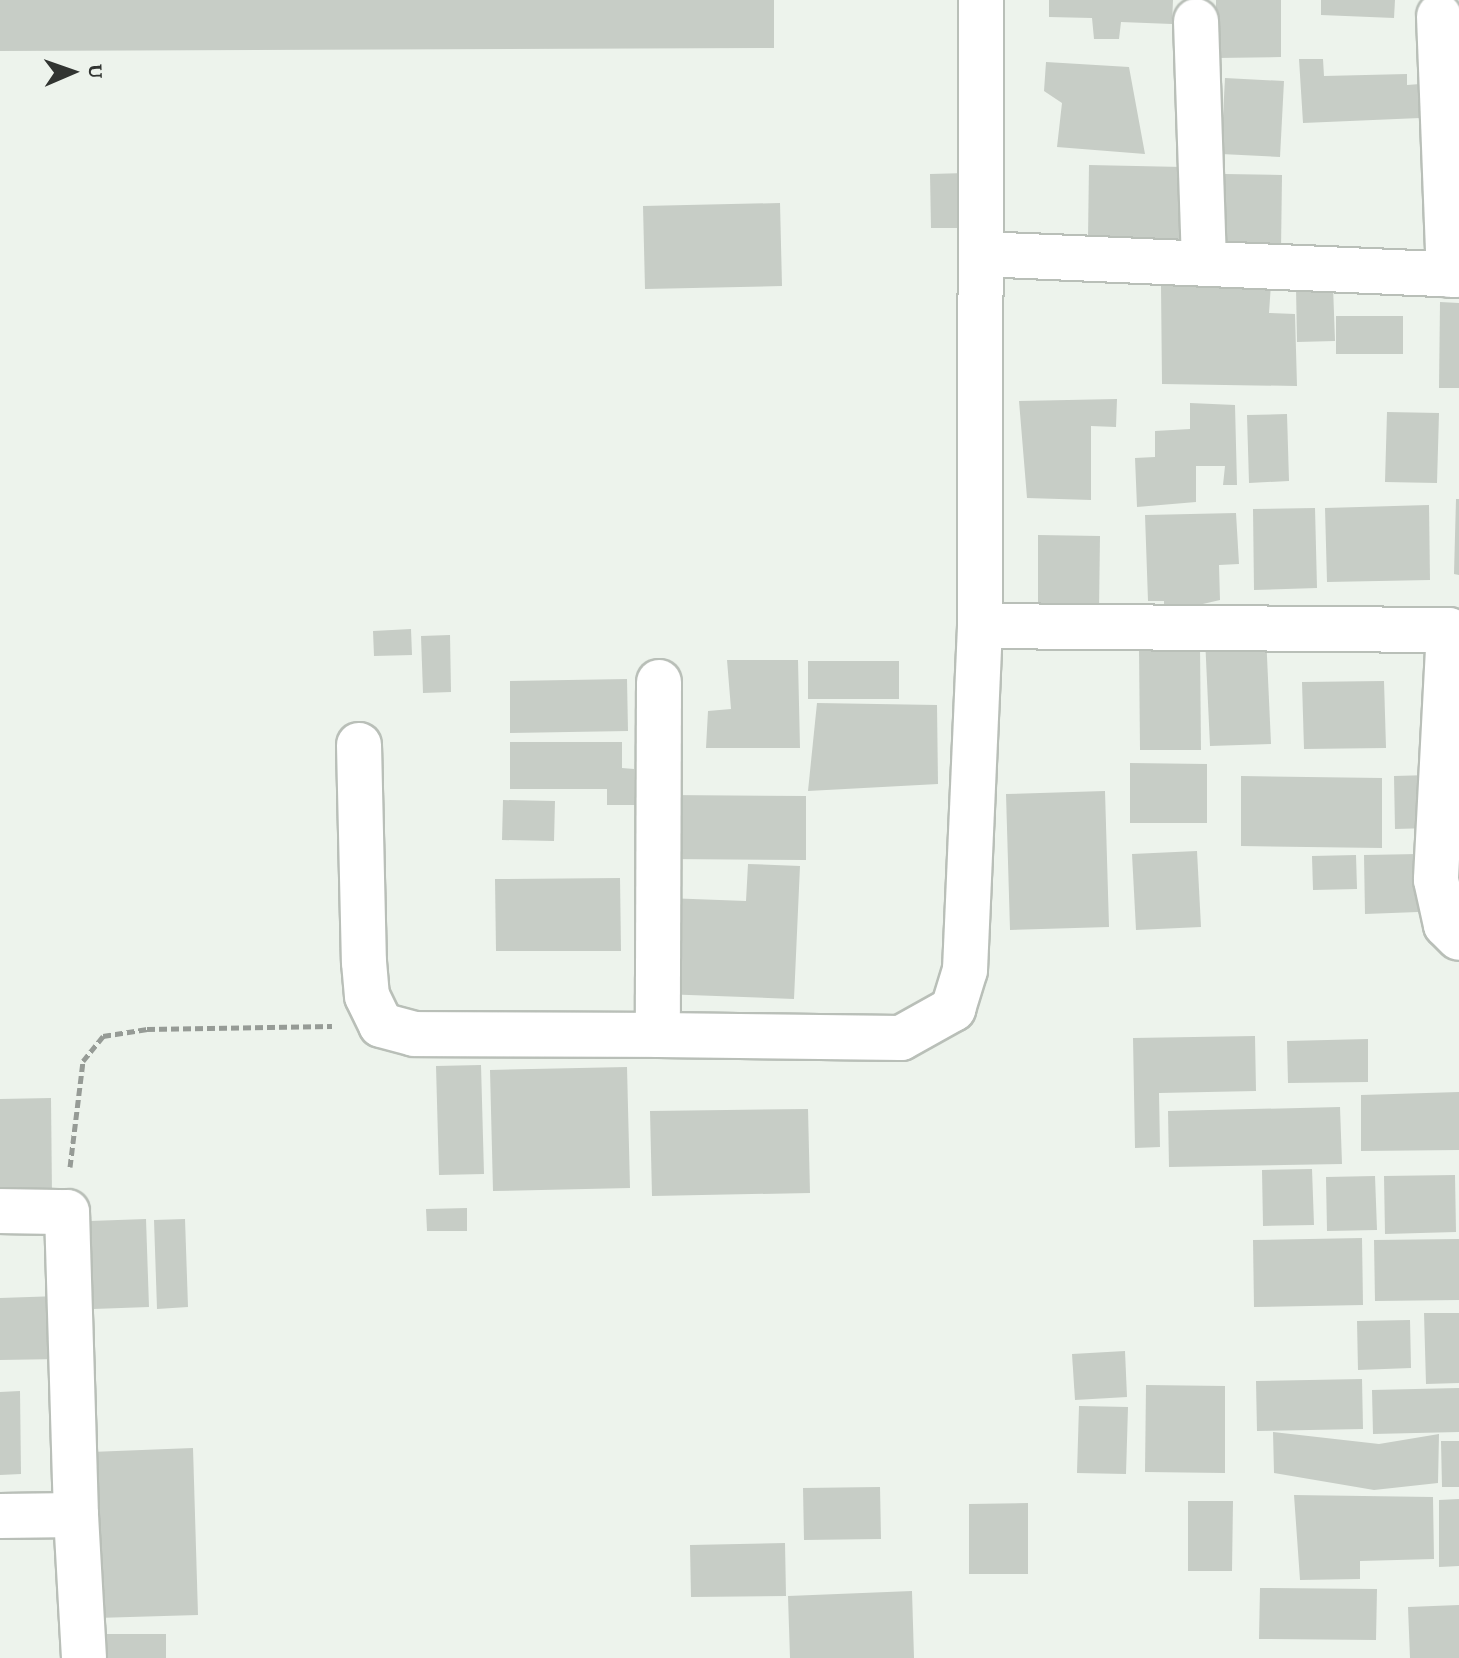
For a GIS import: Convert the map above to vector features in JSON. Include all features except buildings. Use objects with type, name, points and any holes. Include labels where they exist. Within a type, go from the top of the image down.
[{"type":"street","points":[[359,745],[366,985],[381,1025],[414,1034],[901,1038],[953,1009],[965,970],[980,626],[981,0]]},
{"type":"street","points":[[981,254],[1454,275],[1439,16]]},
{"type":"street","points":[[1196,21],[1204,263]]},
{"type":"street","points":[[980,626],[1454,630],[1436,880],[1446,925],[1459,938]]},
{"type":"street","points":[[658,1035],[659,682]]},
{"type":"street","points":[[0,1211],[67,1212],[76,1515],[84,1658]]},
{"type":"street","points":[[0,1516],[76,1515]]},
{"type":"path","points":[[67,1212],[76,1091],[83,1061],[103,1036],[147,1029],[381,1025]]}]
